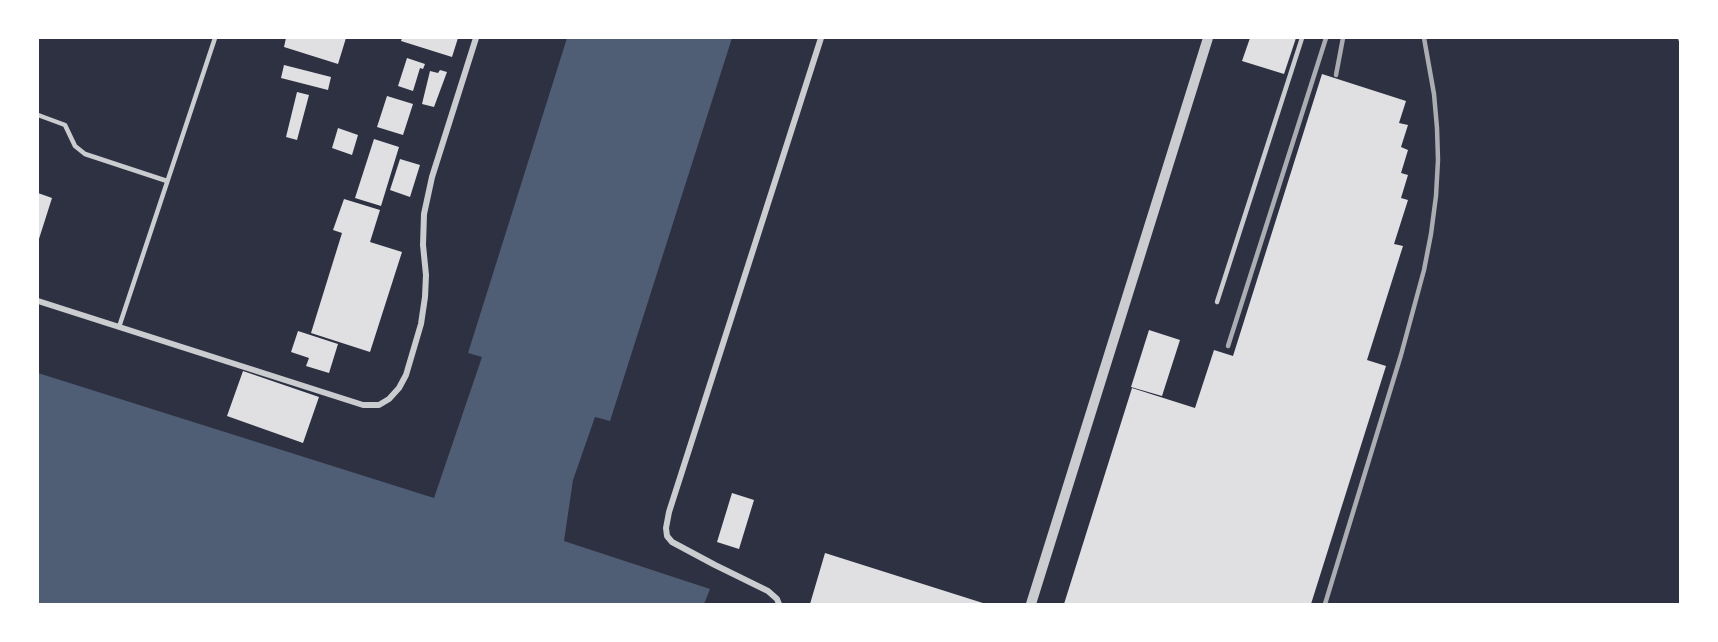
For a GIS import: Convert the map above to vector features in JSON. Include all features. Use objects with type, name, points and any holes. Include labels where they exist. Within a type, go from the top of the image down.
[{"type":"street","points":[[38,301],[363,405],[379,405],[389,399],[399,388],[406,375],[421,324],[426,275],[423,245],[424,214],[432,177],[476,38]]},
{"type":"street","points":[[779,604],[768,591],[672,542],[667,536],[666,528],[669,512],[821,38]]},
{"type":"street","points":[[1031,604],[1208,38]]},
{"type":"lane","points":[[119,327],[215,38]]},
{"type":"lane","points":[[1217,302],[1302,38]]},
{"type":"lane","points":[[38,115],[65,125],[75,146],[87,155],[167,181]]},
{"type":"water","points":[[567,38],[732,38],[610,421],[595,417],[573,480],[564,541],[710,589],[704,604],[38,604],[38,373],[434,498],[482,357],[468,353]]},
{"type":"building","points":[[286,38],[346,38],[338,64],[284,47]]},
{"type":"building","points":[[402,38],[458,38],[452,57],[401,41]]},
{"type":"building","points":[[1250,38],[1296,38],[1284,74],[1242,61]]},
{"type":"building","points":[[407,58],[425,64],[423,69],[420,68],[413,91],[398,86]]},
{"type":"building","points":[[284,65],[331,77],[328,90],[281,78]]},
{"type":"building","points":[[440,70],[447,72],[434,107],[422,104],[430,71],[438,73]]},
{"type":"building","points":[[1322,74],[1406,101],[1399,123],[1408,125],[1401,147],[1408,150],[1401,173],[1408,175],[1401,198],[1408,200],[1394,244],[1403,246],[1367,360],[1386,366],[1311,604],[1064,604],[1132,388],[1195,408],[1214,350],[1233,356]]},
{"type":"building","points":[[297,92],[309,95],[297,140],[286,137]]},
{"type":"building","points":[[387,96],[413,104],[403,135],[377,127]]},
{"type":"building","points":[[338,128],[358,135],[352,155],[332,148]]},
{"type":"building","points":[[374,139],[399,147],[381,206],[355,198]]},
{"type":"building","points":[[400,159],[420,165],[410,197],[390,190]]},
{"type":"building","points":[[38,193],[52,198],[38,242]]},
{"type":"building","points":[[344,199],[380,210],[370,242],[402,252],[370,352],[311,333],[342,233],[333,230]]},
{"type":"building","points":[[1149,330],[1180,340],[1162,396],[1131,387]]},
{"type":"building","points":[[298,331],[338,344],[329,373],[306,366],[309,358],[291,352]]},
{"type":"building","points":[[243,371],[319,397],[303,443],[227,416]]},
{"type":"building","points":[[732,493],[754,500],[739,549],[717,542]]},
{"type":"building","points":[[825,553],[986,604],[810,604]]},
{"type":"railway","points":[[1228,346],[1326,38]]},
{"type":"railway","points":[[1336,75],[1343,38]]},
{"type":"railway","points":[[1325,604],[1401,355],[1424,270],[1431,234],[1436,196],[1437,128],[1434,94],[1424,38]]}]
